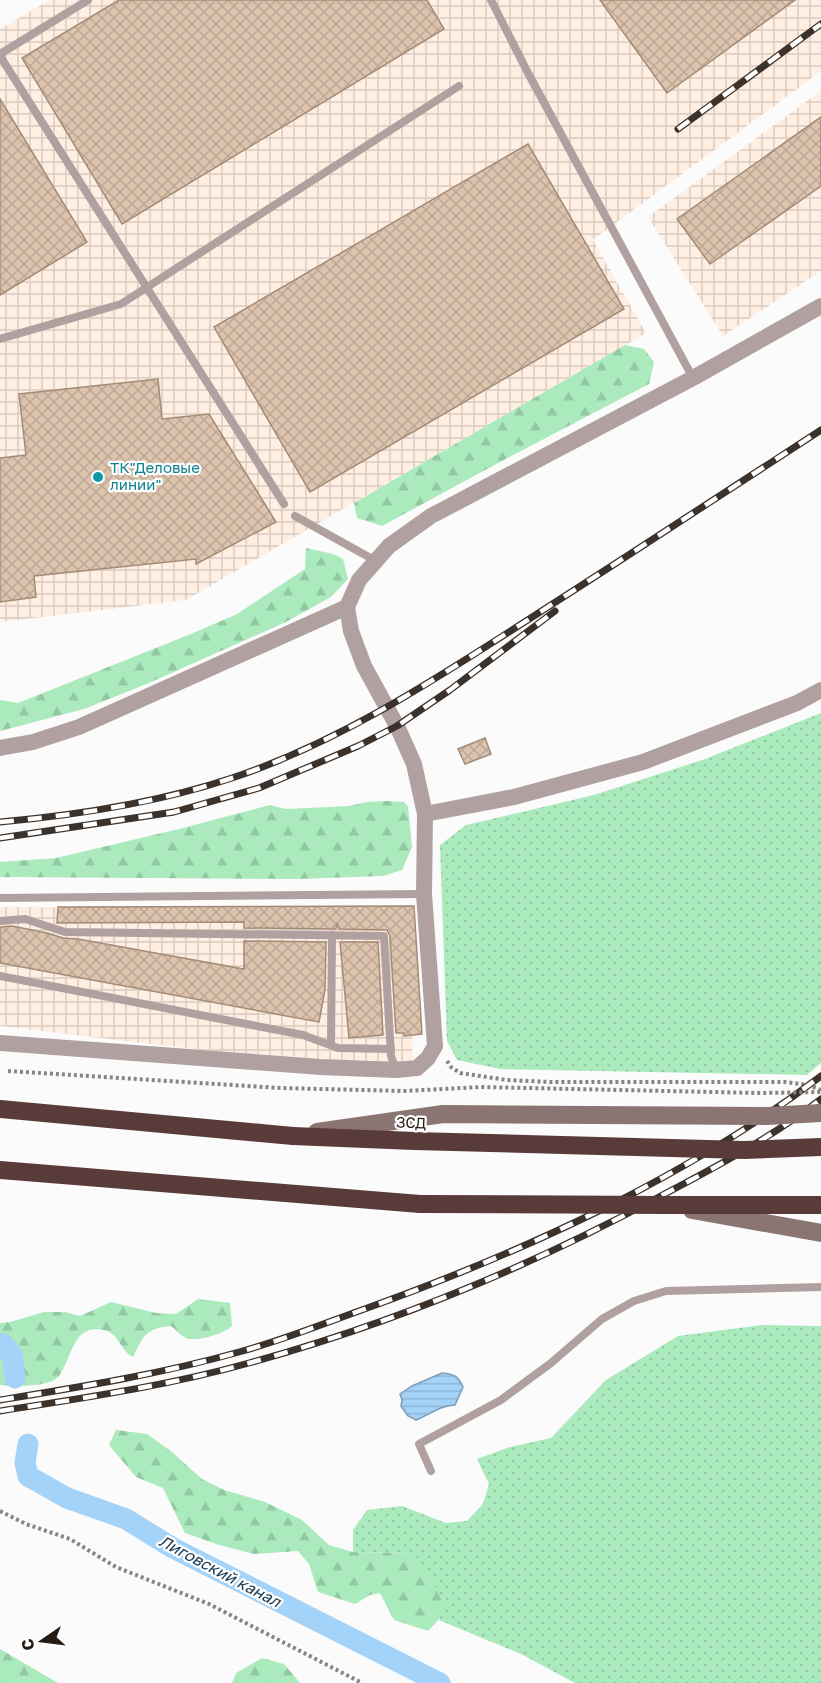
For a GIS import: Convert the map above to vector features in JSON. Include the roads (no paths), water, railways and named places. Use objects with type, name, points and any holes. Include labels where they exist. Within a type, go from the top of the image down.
[{"type":"highway","name":"ЗСД","points":[[0,1109],[293,1136],[744,1150],[821,1147]]},
{"type":"highway","points":[[0,1170],[420,1204],[821,1205]]},
{"type":"main road","points":[[293,1136],[443,1114],[767,1116],[821,1113]]},
{"type":"main road","points":[[666,1205],[821,1233]]},
{"type":"street","points":[[0,1043],[310,1066],[396,1070],[417,1068],[428,1059],[435,1046],[424,894],[425,814],[414,764],[397,726],[364,666],[351,631],[347,607],[359,580],[389,546],[431,516],[693,378],[821,306]]},
{"type":"street","points":[[0,748],[33,742],[80,727],[347,607]]},
{"type":"street","points":[[425,814],[514,797],[643,762],[797,703],[821,690]]},
{"type":"lane","points":[[88,0],[0,55],[284,504]]},
{"type":"lane","points":[[491,0],[693,378]]},
{"type":"lane","points":[[0,339],[121,304],[459,86]]},
{"type":"lane","points":[[295,516],[376,561]]},
{"type":"lane","points":[[0,898],[424,894]]},
{"type":"lane","points":[[0,921],[25,919],[65,932],[384,936],[391,1048],[396,1070]]},
{"type":"lane","points":[[331,1045],[332,935]]},
{"type":"lane","points":[[0,976],[303,1035],[338,1048],[391,1048]]},
{"type":"lane","points":[[431,1471],[419,1443],[501,1400],[551,1363],[602,1319],[634,1301],[666,1291],[821,1287]]},
{"type":"water","points":[[442,1373],[455,1376],[463,1387],[455,1405],[440,1408],[416,1420],[408,1416],[401,1406],[400,1394]]},
{"type":"waterway","name":"Лиговский канал","points":[[0,1344],[3,1344],[13,1357],[15,1378]]},
{"type":"waterway","name":"Лиговский канал","points":[[28,1444],[25,1463],[28,1476],[67,1498],[126,1519],[173,1548],[440,1683]]},
{"type":"railway","points":[[678,129],[821,24]]},
{"type":"railway","points":[[0,822],[88,812],[204,787],[273,763],[313,745],[390,705],[464,661],[821,430]]},
{"type":"railway","points":[[0,838],[174,812],[259,788],[358,746],[397,726],[450,690],[555,611]]},
{"type":"railway","points":[[0,1400],[120,1379],[210,1360],[285,1338],[420,1289],[540,1239],[657,1181],[768,1114],[821,1076]]},
{"type":"railway","points":[[0,1411],[125,1391],[218,1371],[302,1348],[407,1312],[510,1270],[610,1223],[742,1152],[821,1099]]},
{"type":"place","name":"ТК\"Деловые линии\"","points":[[98,477]]}]
